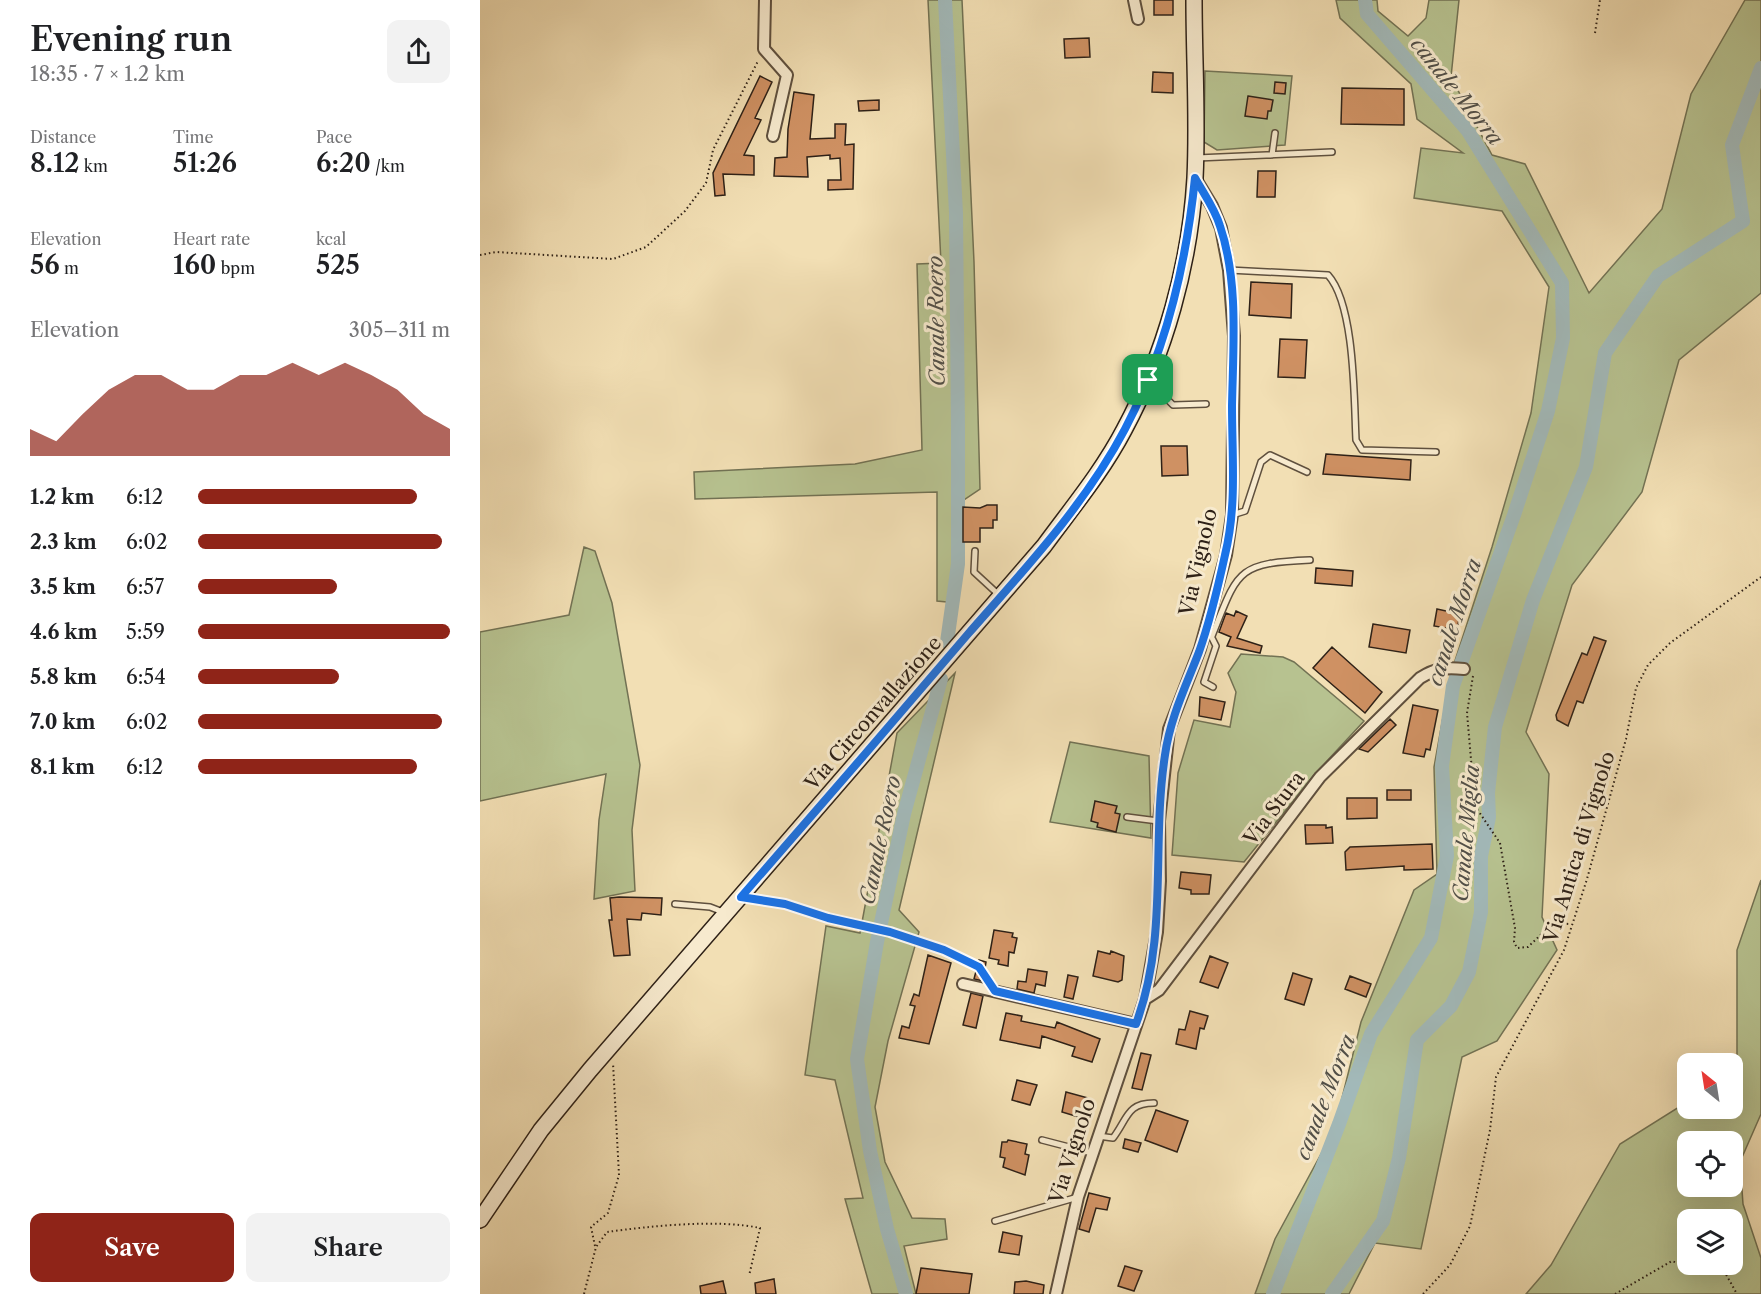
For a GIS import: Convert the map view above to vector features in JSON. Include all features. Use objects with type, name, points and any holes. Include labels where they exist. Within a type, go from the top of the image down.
[{"type":"main road","points":[[1194,0],[1195,178]]},
{"type":"main road","name":"Via Circonvallazione","points":[[480,1220],[541,1130],[1044,546],[1099,471],[1124,431],[1148,380],[1176,291],[1189,232],[1195,178]]},
{"type":"street","points":[[765,0],[764,49],[787,75],[773,136]]},
{"type":"street","points":[[1134,0],[1138,19]]},
{"type":"street","name":"Via Vignolo","points":[[1056,1294],[1078,1197],[1145,999],[1156,932],[1160,881],[1159,821],[1169,729],[1208,635],[1226,555],[1232,515],[1234,336],[1229,270],[1221,228],[1212,206],[1195,178]]},
{"type":"street","name":"Via Stura","points":[[1145,999],[1160,990],[1320,777],[1420,678],[1433,669],[1459,668]]},
{"type":"street","points":[[963,984],[1136,1024]]},
{"type":"lane","points":[[1272,155],[1275,133]]},
{"type":"lane","points":[[1195,158],[1332,152]]},
{"type":"lane","points":[[1229,270],[1328,275],[1338,285],[1353,360],[1356,440],[1362,450],[1436,452]]},
{"type":"lane","points":[[1148,380],[1173,405],[1206,404]]},
{"type":"lane","points":[[1232,515],[1245,511],[1261,462],[1270,455],[1306,472]]},
{"type":"lane","points":[[975,551],[974,572],[1001,596]]},
{"type":"lane","points":[[1213,687],[1204,682],[1216,645],[1208,635],[1231,588],[1241,574],[1251,568],[1284,561],[1310,560]]},
{"type":"lane","points":[[1127,817],[1159,821]]},
{"type":"lane","points":[[675,904],[710,907],[726,914]]},
{"type":"lane","points":[[1098,1136],[1113,1138],[1133,1107],[1139,1103],[1154,1103]]},
{"type":"lane","points":[[1042,1140],[1092,1153]]},
{"type":"lane","points":[[995,1221],[1078,1197]]},
{"type":"path","points":[[1595,33],[1600,0]]},
{"type":"path","points":[[480,255],[496,252],[613,259],[646,247],[685,211],[706,183],[713,150],[764,49]]},
{"type":"path","name":"Via Antica di Vignolo","points":[[1423,1294],[1450,1265],[1470,1226],[1490,1130],[1496,1077],[1564,950],[1570,924],[1587,879],[1626,739],[1636,688],[1648,665],[1670,643],[1761,577]]},
{"type":"path","points":[[1459,668],[1473,676],[1467,713],[1475,806],[1500,843],[1515,928],[1514,942],[1517,948],[1528,947],[1553,923],[1570,924]]},
{"type":"path","points":[[741,897],[785,904],[870,930],[890,932],[944,950],[979,967],[995,991]]},
{"type":"path","points":[[596,1247],[591,1227],[608,1213],[619,1175],[612,1045]]},
{"type":"path","points":[[584,1294],[596,1247],[607,1232],[740,1224],[760,1228],[749,1276]]},
{"type":"path","points":[[1615,1294],[1672,1261],[1704,1273],[1723,1269],[1737,1294]]},
{"type":"green space","points":[[928,0],[962,0],[974,262],[980,489],[961,502],[957,603],[937,601],[937,492],[695,499],[694,472],[855,464],[922,450],[917,264],[941,263]]},
{"type":"green space","points":[[1336,0],[1377,0],[1378,11],[1408,36],[1426,18],[1429,0],[1459,0],[1451,77],[1492,155],[1525,164],[1589,293],[1662,209],[1691,94],[1745,0],[1761,0],[1761,293],[1679,360],[1642,492],[1572,585],[1526,732],[1549,774],[1542,917],[1557,950],[1497,1041],[1462,1057],[1421,1249],[1375,1243],[1349,1294],[1255,1294],[1275,1239],[1334,1130],[1361,1022],[1414,890],[1437,874],[1434,767],[1451,673],[1492,547],[1531,413],[1549,287],[1502,211],[1414,198],[1421,148],[1463,153],[1417,119],[1411,84],[1340,18]]},
{"type":"green space","points":[[1205,71],[1292,76],[1285,145],[1217,150],[1204,142]]},
{"type":"green space","points":[[584,547],[595,551],[612,603],[640,765],[632,830],[635,891],[594,899],[599,820],[606,774],[480,801],[480,632],[569,615]]},
{"type":"green space","points":[[1241,654],[1283,657],[1294,662],[1364,721],[1314,775],[1244,862],[1172,855],[1178,773],[1194,720],[1230,727],[1236,692],[1228,673]]},
{"type":"green space","points":[[955,673],[899,910],[919,932],[888,1041],[875,1107],[885,1162],[912,1218],[945,1219],[947,1239],[904,1246],[916,1294],[872,1294],[845,1199],[863,1198],[835,1080],[805,1075],[826,926],[860,933],[897,733]]},
{"type":"green space","points":[[1070,742],[1149,756],[1151,838],[1050,822]]},
{"type":"green space","points":[[1761,880],[1761,1114],[1743,1155],[1743,1131],[1677,1131],[1677,1197],[1742,1197],[1761,1258],[1761,1294],[1526,1294],[1551,1265],[1620,1144],[1677,1108],[1677,1119],[1743,1119],[1743,1053],[1737,1053],[1737,950]]},
{"type":"building","points":[[1154,0],[1173,0],[1173,15],[1154,15]]},
{"type":"building","points":[[1089,38],[1090,57],[1065,58],[1064,39]]},
{"type":"building","points":[[1153,72],[1173,73],[1173,93],[1152,92]]},
{"type":"building","points":[[760,76],[772,82],[755,118],[761,120],[744,155],[754,156],[754,175],[723,174],[725,195],[715,196],[713,173]]},
{"type":"building","points":[[1275,82],[1286,83],[1285,94],[1274,93]]},
{"type":"building","points":[[1342,88],[1404,89],[1404,125],[1341,124]]},
{"type":"building","points":[[794,92],[814,95],[810,139],[835,138],[835,124],[846,124],[845,145],[854,144],[853,189],[828,190],[828,180],[841,180],[840,158],[830,159],[830,155],[807,157],[808,177],[774,176],[775,158],[787,157],[788,129]]},
{"type":"building","points":[[1248,96],[1273,100],[1267,119],[1245,116]]},
{"type":"building","points":[[879,100],[879,110],[859,111],[858,101]]},
{"type":"building","points":[[1258,171],[1276,171],[1275,197],[1257,197]]},
{"type":"building","points":[[1251,282],[1292,284],[1291,318],[1249,315]]},
{"type":"building","points":[[1280,339],[1307,340],[1305,378],[1278,377]]},
{"type":"building","points":[[1161,446],[1187,446],[1188,475],[1162,476]]},
{"type":"building","points":[[1326,454],[1411,460],[1410,480],[1323,474]]},
{"type":"building","points":[[997,505],[997,520],[993,520],[993,528],[980,528],[980,542],[963,542],[963,507],[980,508]]},
{"type":"building","points":[[1316,568],[1353,571],[1352,586],[1315,583]]},
{"type":"building","points":[[1437,609],[1460,614],[1457,630],[1434,626]]},
{"type":"building","points":[[1236,611],[1247,616],[1237,638],[1262,646],[1260,653],[1227,646],[1231,637],[1219,632],[1226,613],[1234,616]]},
{"type":"building","points":[[1373,624],[1410,630],[1406,653],[1369,647]]},
{"type":"building","points":[[1594,637],[1606,641],[1583,703],[1577,701],[1568,726],[1557,720],[1556,715],[1582,653],[1587,655]]},
{"type":"building","points":[[1332,647],[1382,692],[1365,713],[1313,668]]},
{"type":"building","points":[[1200,697],[1225,702],[1221,720],[1199,716]]},
{"type":"building","points":[[1413,705],[1438,710],[1430,750],[1426,749],[1424,757],[1403,753]]},
{"type":"building","points":[[1390,719],[1396,725],[1368,752],[1359,749]]},
{"type":"building","points":[[1387,790],[1411,790],[1411,800],[1387,800]]},
{"type":"building","points":[[1347,798],[1377,798],[1377,818],[1347,819]]},
{"type":"building","points":[[1095,801],[1117,806],[1115,813],[1120,814],[1116,832],[1097,827],[1098,823],[1091,821]]},
{"type":"building","points":[[1305,825],[1332,827],[1333,843],[1306,844]]},
{"type":"building","points":[[1432,844],[1433,869],[1404,870],[1404,866],[1346,870],[1345,852],[1350,847]]},
{"type":"building","points":[[1181,872],[1211,875],[1209,894],[1191,894],[1191,890],[1179,888]]},
{"type":"building","points":[[610,898],[662,898],[661,915],[642,913],[641,920],[627,919],[630,955],[614,956],[609,920],[612,920]]},
{"type":"building","points":[[994,930],[1013,933],[1012,937],[1017,938],[1014,953],[1009,952],[1008,966],[998,964],[999,960],[989,958]]},
{"type":"building","points":[[1098,951],[1110,954],[1111,951],[1124,956],[1122,980],[1118,982],[1093,976]]},
{"type":"building","points":[[928,955],[951,963],[929,1044],[899,1038],[902,1026],[909,1028],[915,1006],[910,1005],[914,994],[919,996]]},
{"type":"building","points":[[1210,956],[1228,963],[1218,988],[1200,982]]},
{"type":"building","points":[[979,960],[986,962],[983,981],[974,979]]},
{"type":"building","points":[[1028,969],[1047,972],[1045,986],[1036,984],[1034,993],[1017,989],[1018,981],[1026,982]]},
{"type":"building","points":[[1293,973],[1312,979],[1304,1005],[1285,999]]},
{"type":"building","points":[[1068,975],[1078,977],[1073,999],[1064,997]]},
{"type":"building","points":[[1350,976],[1371,984],[1366,997],[1345,989]]},
{"type":"building","points":[[971,993],[983,996],[976,1028],[963,1025]]},
{"type":"building","points":[[1190,1011],[1208,1016],[1204,1029],[1200,1028],[1196,1049],[1176,1044],[1179,1029],[1185,1030]]},
{"type":"building","points":[[1006,1013],[1022,1016],[1021,1021],[1055,1028],[1057,1022],[1100,1039],[1092,1062],[1072,1056],[1075,1047],[1042,1036],[1040,1048],[1000,1040]]},
{"type":"building","points":[[1141,1053],[1151,1055],[1142,1090],[1132,1088]]},
{"type":"building","points":[[1017,1080],[1037,1085],[1030,1105],[1012,1100]]},
{"type":"building","points":[[1066,1092],[1088,1098],[1082,1118],[1062,1112]]},
{"type":"building","points":[[1156,1110],[1188,1121],[1177,1152],[1145,1140]]},
{"type":"building","points":[[1125,1139],[1141,1143],[1138,1152],[1123,1148]]},
{"type":"building","points":[[1008,1140],[1027,1144],[1025,1154],[1029,1155],[1025,1175],[1003,1167],[1005,1158],[1000,1157],[1002,1142]]},
{"type":"building","points":[[1089,1193],[1110,1198],[1107,1210],[1096,1208],[1089,1232],[1079,1229]]},
{"type":"building","points":[[1003,1232],[1022,1236],[1019,1255],[999,1252]]},
{"type":"building","points":[[1125,1266],[1142,1271],[1134,1291],[1118,1286]]},
{"type":"building","points":[[921,1268],[972,1274],[969,1294],[916,1294]]},
{"type":"building","points":[[774,1279],[776,1294],[756,1294],[755,1283]]},
{"type":"building","points":[[723,1281],[726,1294],[701,1294],[700,1286]]},
{"type":"building","points":[[1026,1281],[1044,1285],[1043,1294],[1014,1294],[1015,1282]]},
{"type":"waterway","name":"Canale Roero","points":[[945,0],[956,213],[958,430],[958,564],[947,642]]},
{"type":"waterway","name":"canale Morra","points":[[1273,1294],[1371,1034],[1431,938],[1447,856],[1442,766],[1453,686],[1514,515],[1548,411],[1563,338],[1562,283],[1468,131],[1367,14],[1365,0]]},
{"type":"waterway","name":"Canale Miglia","points":[[1332,1294],[1383,1221],[1399,1158],[1417,1040],[1451,1006],[1469,972],[1481,912],[1481,856],[1489,817],[1488,793],[1495,727],[1533,600],[1586,467],[1605,353],[1658,276],[1743,221],[1732,145],[1761,68]]},
{"type":"waterway","name":"Canale Roero","points":[[906,1294],[887,1229],[870,1151],[857,1059],[877,942],[904,814],[941,679]]},
{"type":"route","points":[[1195,178],[1212,206],[1221,228],[1229,270],[1234,336],[1232,515],[1226,555],[1200,649],[1169,729],[1162,775],[1159,821],[1160,881],[1156,932],[1145,999],[1136,1024],[995,991],[979,967],[944,950],[890,932],[870,930],[785,904],[741,897],[1044,546],[1099,471],[1124,431],[1148,380],[1163,340],[1186,249],[1195,178]]}]
